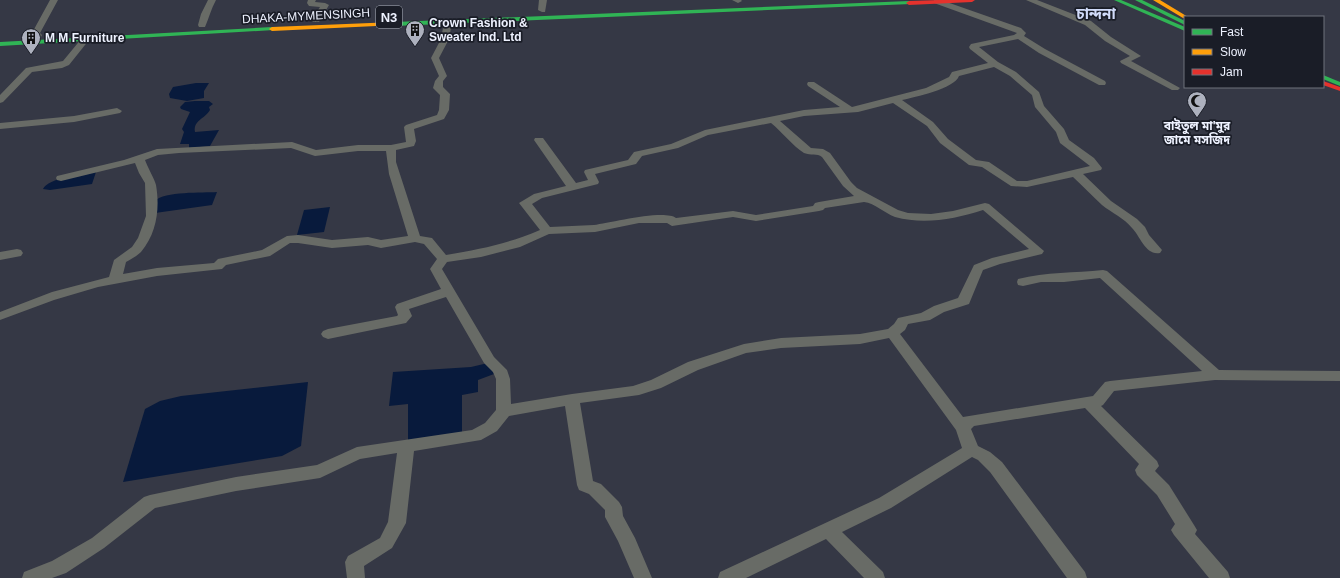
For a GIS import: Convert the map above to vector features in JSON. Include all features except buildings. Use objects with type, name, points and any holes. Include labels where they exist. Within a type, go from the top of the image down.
[{"type":"main road","name":"DHAKA-MYMENSINGH","points":[[0,38],[202,25],[737,0],[780,1]]},
{"type":"main road","points":[[0,38],[780,1],[794,2],[836,0]]},
{"type":"main road","points":[[904,2],[924,0]]},
{"type":"main road","name":"DHAKA-MYMENSINGH","points":[[0,44],[448,22],[972,0]]},
{"type":"main road","points":[[1109,0],[1126,5],[1184,29]]},
{"type":"main road","points":[[1117,0],[1126,5]]},
{"type":"main road","points":[[1138,0],[1184,22]]},
{"type":"main road","points":[[1149,0],[1184,21]]},
{"type":"main road","points":[[1149,0],[1184,16]]},
{"type":"main road","points":[[1156,0],[1166,7]]},
{"type":"main road","points":[[1324,74],[1340,81]]},
{"type":"main road","points":[[1324,80],[1340,87]]},
{"type":"street","points":[[38,35],[36,33],[54,0]]},
{"type":"street","points":[[202,25],[205,14],[212,0]]},
{"type":"street","points":[[312,0],[312,4],[325,5],[316,20]]},
{"type":"street","points":[[542,10],[543,0]]},
{"type":"street","points":[[1030,0],[1088,23],[1108,39],[1137,56],[1124,60],[1128,63],[1154,75],[1175,88]]},
{"type":"street","points":[[894,99],[930,124],[944,141],[973,163],[985,164],[1015,184],[1028,184],[1097,168],[1090,160],[1064,141],[1060,131],[1040,107],[1036,94],[1013,74],[995,64],[972,47],[1018,36],[1022,33],[1018,30],[938,1]]},
{"type":"street","points":[[61,178],[157,152],[292,145],[299,146],[310,153],[315,153],[358,148],[391,148],[410,144],[409,127],[432,121],[441,117],[443,114],[445,94],[438,88],[443,76],[434,58],[445,39],[448,22]]},
{"type":"street","points":[[1018,36],[1042,51],[1102,83]]},
{"type":"street","points":[[0,100],[29,70],[62,65],[66,63],[85,40]]},
{"type":"street","points":[[547,231],[524,203],[538,196],[594,182],[589,172],[632,162],[638,154],[674,146],[705,133],[804,113],[858,109],[939,86],[954,79],[955,74],[995,64]]},
{"type":"street","points":[[811,84],[849,109]]},
{"type":"street","points":[[0,126],[58,121],[117,111]]},
{"type":"street","points":[[504,411],[572,399],[634,391],[656,384],[715,358],[751,347],[781,343],[860,338],[892,332],[900,327],[903,321],[925,317],[939,309],[964,301],[978,268],[996,261],[1038,251],[985,206],[969,211],[918,217],[899,215],[890,212],[853,190],[844,181],[843,177],[826,155],[819,151],[810,152],[807,150],[773,119]]},
{"type":"street","points":[[539,140],[573,187]]},
{"type":"street","points":[[391,148],[390,159],[393,176],[403,198],[415,238]]},
{"type":"street","points":[[115,279],[120,260],[136,250],[144,238],[152,216],[150,183],[144,173],[139,158]]},
{"type":"street","points":[[1075,173],[1107,203],[1133,222],[1156,250]]},
{"type":"street","points":[[31,578],[59,567],[98,543],[150,502],[236,484],[320,471],[357,453],[475,436],[491,427],[504,411],[503,379],[500,370],[489,360],[436,269],[443,260],[481,253],[516,244],[547,231],[595,228],[639,220],[671,218],[672,222],[733,214],[756,218],[819,208],[819,205],[867,199]]},
{"type":"street","points":[[0,316],[15,313],[57,295],[115,279],[178,269],[218,266],[222,262],[266,253],[287,240],[298,239],[332,244],[368,241],[381,244],[415,238],[428,241],[443,260]]},
{"type":"street","points":[[0,256],[17,253]]},
{"type":"street","points":[[1023,282],[1041,278],[1064,278],[1103,274],[1215,375]]},
{"type":"street","points":[[328,334],[401,320],[405,316],[402,307],[449,291]]},
{"type":"street","points":[[892,332],[963,428],[971,450],[984,456],[996,467],[1078,578]]},
{"type":"street","points":[[963,428],[969,421],[1098,401],[1110,386],[1215,375],[1340,376]]},
{"type":"street","points":[[572,399],[585,485],[595,488],[613,507],[614,517],[626,538],[643,578]]},
{"type":"street","points":[[1089,403],[1151,466],[1143,470],[1163,490],[1188,530],[1180,530],[1221,578]]},
{"type":"street","points":[[356,578],[354,562],[386,543],[397,523],[406,446]]},
{"type":"street","points":[[727,578],[885,504],[971,450]]},
{"type":"street","points":[[828,531],[876,578]]},
{"type":"water","points":[[196,83],[209,83],[204,91],[204,98],[187,101],[170,98],[169,94],[173,87]]},
{"type":"water","points":[[209,101],[213,104],[209,107],[210,110],[208,113],[198,122],[195,128],[195,132],[219,130],[210,146],[189,148],[189,144],[180,144],[184,132],[182,129],[190,112],[181,109],[180,107],[185,102]]},
{"type":"water","points":[[96,172],[92,184],[50,190],[43,189],[46,185],[59,179]]},
{"type":"water","points":[[217,192],[212,205],[155,213],[155,201],[160,198],[175,194]]},
{"type":"water","points":[[330,207],[324,232],[297,235],[304,210]]},
{"type":"water","points":[[488,363],[494,374],[478,380],[478,392],[462,395],[462,433],[408,441],[408,404],[389,406],[393,372],[471,367]]},
{"type":"water","points":[[308,382],[301,446],[282,456],[123,482],[145,409],[160,401],[181,396]]},
{"type":"traffic: fast","points":[[1117,0],[1184,29]]},
{"type":"traffic: fast","points":[[1138,0],[1184,23]]},
{"type":"traffic: fast","points":[[395,24],[909,3]]},
{"type":"traffic: fast","points":[[0,44],[272,29]]},
{"type":"traffic: fast","points":[[1324,77],[1340,84]]},
{"type":"traffic: slow","points":[[1156,0],[1184,16]]},
{"type":"traffic: slow","points":[[272,29],[395,24]]},
{"type":"traffic: jam","points":[[909,3],[972,0]]},
{"type":"traffic: jam","points":[[1324,83],[1340,89]]},
{"type":"place","name":"Crown Fashion & Sweater Ind. Ltd","points":[[415,47]]},
{"type":"place","name":"M M Furniture","points":[[31,55]]},
{"type":"place","name":"বাইতুল মা'মুর জামে মসজিদ","points":[[1197,118]]},
{"type":"district","name":"চান্দনা","points":[[1096,13]]}]
